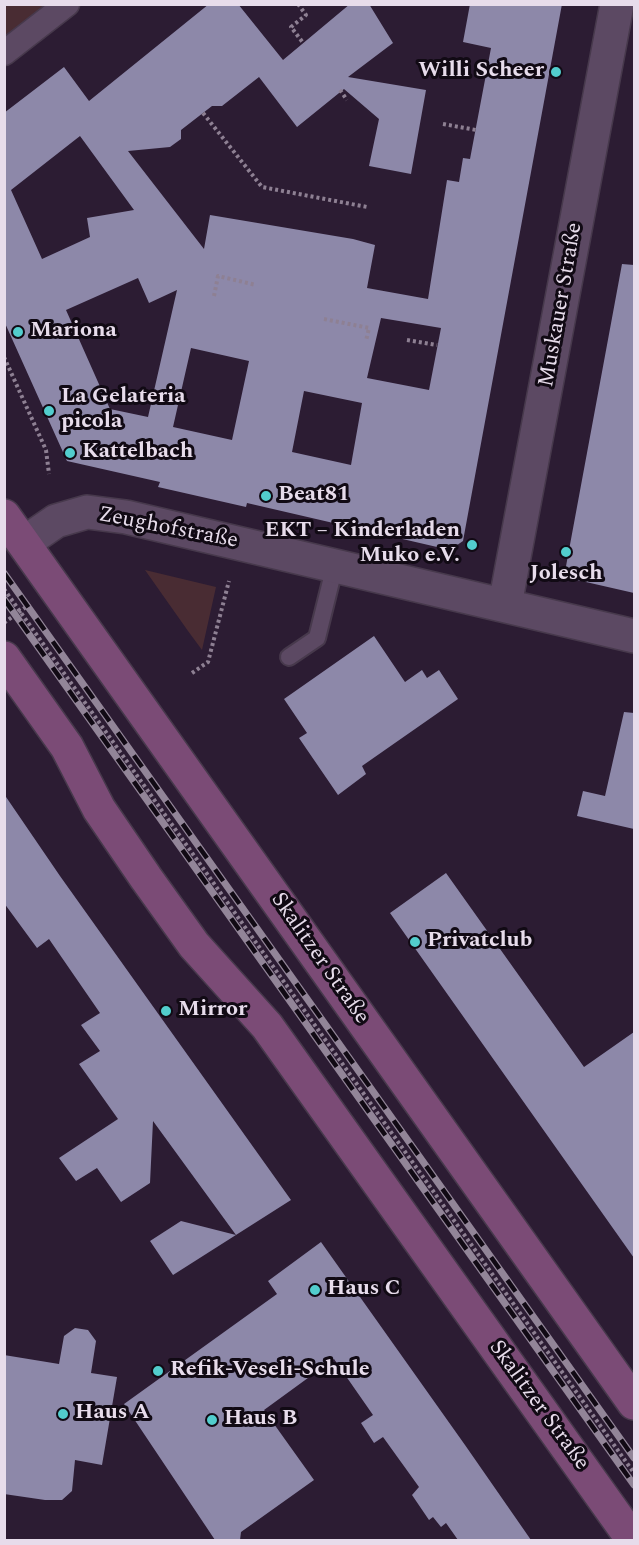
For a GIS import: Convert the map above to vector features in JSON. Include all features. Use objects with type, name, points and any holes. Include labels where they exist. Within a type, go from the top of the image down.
[{"type":"main road","name":"Skalitzer Straße","points":[[4,516],[634,1403]]},
{"type":"main road","name":"Skalitzer Straße","points":[[4,658],[68,747],[99,809],[146,878],[202,955],[267,1026],[633,1540]]},
{"type":"street","points":[[4,53],[67,4]]},
{"type":"street","name":"Muskauer Straße","points":[[505,605],[617,4]]},
{"type":"street","name":"Zeughofstraße","points":[[24,543],[56,521],[87,512],[126,517],[634,636]]},
{"type":"lane","points":[[289,657],[317,638],[335,565]]},
{"type":"path","points":[[298,4],[306,15],[291,27],[304,44]]},
{"type":"path","points":[[340,90],[347,100]]},
{"type":"path","points":[[203,113],[262,187],[367,207]]},
{"type":"path","points":[[443,124],[476,130]]},
{"type":"path","points":[[214,296],[219,276],[256,285]]},
{"type":"path","points":[[324,319],[369,328],[366,341]]},
{"type":"path","points":[[407,340],[437,345]]},
{"type":"path","points":[[4,357],[46,450],[49,474]]},
{"type":"path","points":[[192,674],[208,662],[230,581]]},
{"type":"path","points":[[4,589],[634,1473]]},
{"type":"path","points":[[4,622],[33,602]]},
{"type":"path","points":[[435,1209],[450,1199]]},
{"type":"shaded area","points":[[4,5],[45,5],[45,7],[5,40]]},
{"type":"shaded area","points":[[145,570],[216,587],[202,650],[188,631]]},
{"type":"building","points":[[209,4],[238,4],[283,60],[350,4],[369,4],[393,43],[348,77],[426,90],[411,174],[369,166],[379,119],[344,89],[297,127],[259,77],[222,106],[212,106],[181,130],[181,139],[170,147],[128,151],[204,249],[210,215],[353,239],[375,245],[367,288],[428,299],[447,180],[459,182],[463,158],[470,159],[491,48],[463,42],[470,4],[562,4],[463,541],[450,550],[247,503],[246,507],[158,487],[160,482],[67,461],[4,321],[4,113],[64,67],[89,101]],"holes":[[[80,136],[134,210],[87,218],[90,237],[42,259],[11,190]],[[138,278],[149,303],[177,290],[148,417],[110,409],[66,310]],[[381,318],[441,328],[429,390],[367,378]],[[191,348],[249,361],[232,440],[173,427]],[[304,391],[362,403],[351,465],[292,452]]]},
{"type":"building","points":[[622,264],[634,265],[634,593],[564,577]]},
{"type":"building","points":[[374,636],[405,682],[422,670],[427,678],[439,670],[458,699],[362,766],[366,774],[338,795],[299,738],[307,733],[284,699]]},
{"type":"building","points":[[624,712],[634,713],[634,829],[577,816],[583,791],[605,796]]},
{"type":"building","points":[[4,794],[291,1200],[236,1235],[153,1121],[150,1183],[121,1202],[97,1168],[76,1181],[59,1158],[118,1119],[79,1064],[100,1051],[81,1025],[100,1013],[49,939],[37,948],[4,903]]},
{"type":"building","points":[[446,873],[584,1067],[634,1032],[634,1258],[390,913]]},
{"type":"building","points":[[181,1221],[236,1235],[173,1275],[150,1241]]},
{"type":"building","points":[[321,1242],[531,1540],[458,1540],[446,1523],[441,1527],[433,1517],[429,1520],[412,1495],[419,1487],[383,1437],[374,1443],[361,1423],[373,1415],[334,1359],[264,1410],[314,1480],[241,1532],[240,1540],[215,1540],[124,1404],[277,1294],[268,1281]]},
{"type":"building","name":"Haus A","points":[[75,1328],[88,1330],[96,1341],[91,1373],[117,1377],[102,1465],[75,1460],[72,1491],[62,1500],[4,1494],[4,1355],[59,1364],[64,1336]]},
{"type":"railway","points":[[4,573],[634,1458]]},
{"type":"railway","points":[[4,599],[634,1485]]},
{"type":"place","name":"Willi Scheer","points":[[556,72]]},
{"type":"place","name":"Mariona","points":[[18,332]]},
{"type":"place","name":"La Gelateria picola","points":[[49,411]]},
{"type":"place","name":"Kattelbach","points":[[70,453]]},
{"type":"place","name":"Beat81","points":[[266,496]]},
{"type":"place","name":"EKT – Kinderladen Muko e.V.","points":[[472,545]]},
{"type":"place","name":"Jolesch","points":[[566,552]]},
{"type":"place","name":"Privatclub","points":[[415,942]]},
{"type":"place","name":"Mirror","points":[[166,1011]]},
{"type":"place","name":"Haus C","points":[[315,1290]]},
{"type":"place","name":"Refik-Veseli-Schule","points":[[158,1371]]},
{"type":"place","name":"Haus A","points":[[63,1414]]},
{"type":"place","name":"Haus B","points":[[212,1420]]}]
